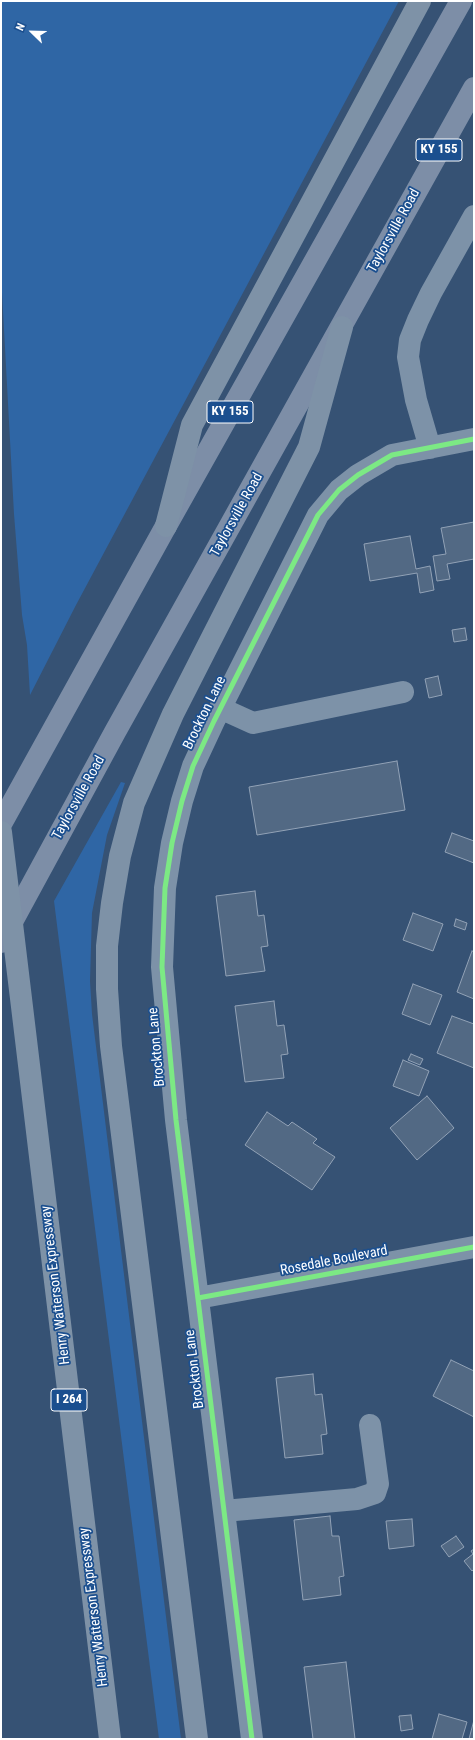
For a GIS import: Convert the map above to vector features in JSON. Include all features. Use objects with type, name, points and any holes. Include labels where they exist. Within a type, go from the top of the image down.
[{"type":"highway","points":[[166,526],[192,424],[420,1]]},
{"type":"highway","points":[[197,1739],[111,1046],[107,989],[107,946],[120,856],[134,804],[173,714],[309,447],[342,327]]},
{"type":"highway","name":"Henry Watterson Expressway","points":[[1,832],[110,1739]]},
{"type":"main road","name":"KY 155","points":[[1,824],[166,526],[461,1]]},
{"type":"main road","name":"Taylorsville Road","points":[[1,942],[115,732],[342,327],[404,211],[474,88]]},
{"type":"street","points":[[430,448],[416,400],[408,357],[410,340],[431,293],[474,216]]},
{"type":"street","name":"Brockton Lane","points":[[252,1739],[176,1120],[162,967],[165,888],[172,843],[182,801],[193,766],[220,708],[318,515],[339,490],[358,475],[392,455],[474,439]]},
{"type":"street","points":[[220,708],[253,723],[403,692]]},
{"type":"street","name":"Rosedale Boulevard","points":[[198,1298],[474,1247]]},
{"type":"street","points":[[224,1511],[357,1498],[375,1493],[378,1484],[370,1425]]},
{"type":"shaded area","points":[[1,1],[399,1],[76,605],[30,695],[27,645],[22,615],[14,514],[1,274]]},
{"type":"shaded area","points":[[121,782],[125,783],[107,835],[92,913],[90,981],[92,1014],[181,1739],[159,1739],[54,901]]},
{"type":"building","points":[[474,522],[474,559],[447,564],[450,579],[437,581],[433,556],[446,554],[441,528]]},
{"type":"building","points":[[410,536],[416,569],[430,566],[434,590],[420,593],[417,573],[370,581],[364,544]]},
{"type":"building","points":[[465,628],[467,640],[454,642],[452,630]]},
{"type":"building","points":[[438,676],[442,695],[429,698],[425,679]]},
{"type":"building","points":[[397,761],[405,810],[257,835],[249,787]]},
{"type":"building","points":[[452,833],[474,841],[474,863],[445,852]]},
{"type":"building","points":[[255,891],[258,916],[264,915],[268,946],[261,947],[265,971],[226,976],[216,896]]},
{"type":"building","points":[[413,913],[443,924],[433,951],[403,940]]},
{"type":"building","points":[[456,919],[467,923],[465,930],[454,926]]},
{"type":"building","points":[[472,951],[474,952],[474,999],[457,992]]},
{"type":"building","points":[[413,984],[442,995],[430,1025],[402,1014]]},
{"type":"building","points":[[274,1001],[277,1026],[284,1025],[288,1054],[281,1055],[284,1078],[245,1082],[235,1006]]},
{"type":"building","points":[[452,1016],[474,1024],[474,1068],[437,1053]]},
{"type":"building","points":[[411,1054],[423,1059],[420,1065],[408,1060]]},
{"type":"building","points":[[403,1060],[429,1071],[419,1096],[393,1086]]},
{"type":"building","points":[[427,1096],[454,1128],[417,1160],[390,1128]]},
{"type":"building","points":[[267,1112],[288,1126],[292,1122],[317,1139],[313,1143],[335,1157],[312,1190],[245,1145]]},
{"type":"building","points":[[451,1360],[474,1371],[474,1417],[433,1396]]},
{"type":"building","points":[[313,1374],[315,1395],[322,1394],[327,1434],[321,1435],[323,1454],[285,1458],[276,1378]]},
{"type":"building","points":[[330,1516],[332,1536],[339,1536],[344,1576],[339,1577],[341,1595],[303,1600],[294,1520]]},
{"type":"building","points":[[412,1519],[414,1546],[389,1549],[386,1521]]},
{"type":"building","points":[[456,1536],[464,1547],[449,1557],[441,1546]]},
{"type":"building","points":[[474,1549],[474,1569],[472,1571],[464,1561],[473,1554],[471,1551]]},
{"type":"building","points":[[346,1662],[355,1739],[313,1739],[304,1667]]},
{"type":"building","points":[[439,1714],[467,1722],[462,1739],[432,1739]]},
{"type":"building","points":[[411,1715],[413,1729],[401,1731],[399,1716]]},
{"type":"building","points":[[474,1720],[474,1739],[469,1739]]},
{"type":"cycle path","points":[[252,1739],[176,1120],[162,967],[165,888],[172,843],[182,801],[193,766],[214,721],[318,515],[339,490],[358,475],[392,455],[474,439]]},
{"type":"cycle path","points":[[198,1298],[474,1247]]}]
